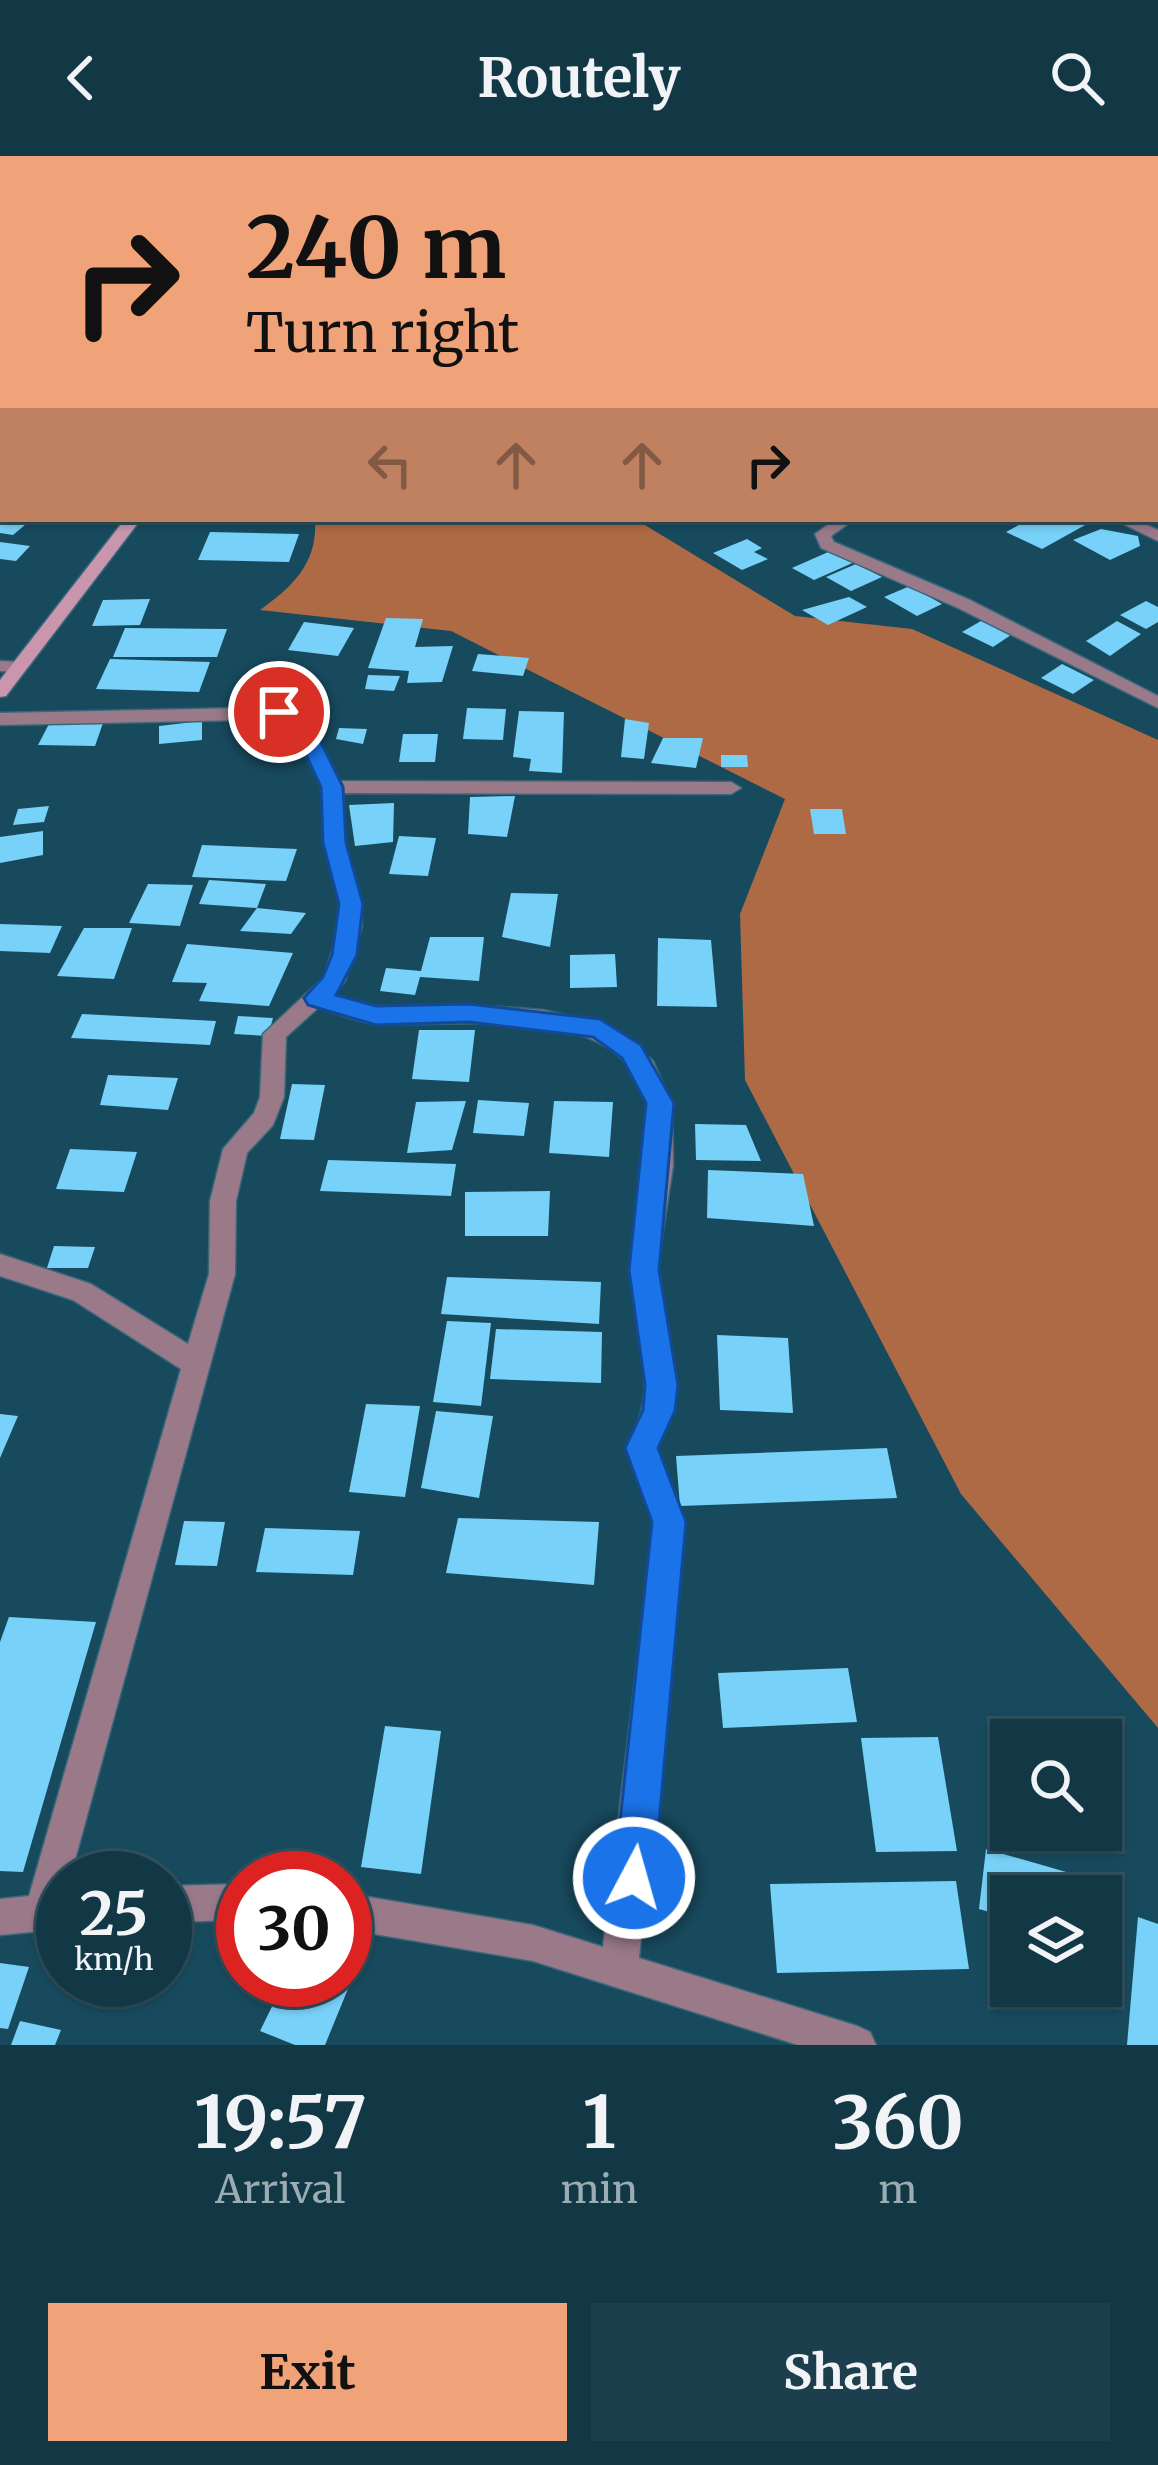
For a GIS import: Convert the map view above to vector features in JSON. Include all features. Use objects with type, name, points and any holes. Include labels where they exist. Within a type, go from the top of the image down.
[{"type":"street","points":[[0,692],[9,666],[128,522]]},
{"type":"street","points":[[843,522],[823,533],[827,545],[964,604],[1158,703]]},
{"type":"street","points":[[1128,522],[1158,536]]},
{"type":"street","points":[[0,719],[293,713],[332,787],[334,843],[348,887],[351,926],[334,981],[275,1034],[272,1096],[264,1118],[235,1149],[223,1201],[222,1274],[68,1851]]},
{"type":"street","points":[[332,787],[731,788]]},
{"type":"street","points":[[317,998],[376,1016],[469,1013],[600,1028],[632,1052],[660,1103],[644,1270],[662,1385],[659,1411],[641,1448],[669,1522],[634,1878],[619,1970]]},
{"type":"street","points":[[0,1265],[82,1292],[197,1364]]},
{"type":"street","points":[[0,1917],[36,1914]]},
{"type":"street","points":[[372,1916],[533,1943],[856,2045]]},
{"type":"shaded area","points":[[315,522],[640,522],[795,616],[912,629],[1158,740],[1158,1728],[961,1494],[745,1080],[740,914],[785,799],[451,631],[260,610],[301,572]]},
{"type":"building","points":[[0,522],[28,522],[13,535],[0,533]]},
{"type":"building","points":[[1024,522],[1087,524],[1042,549],[1006,532]]},
{"type":"building","points":[[1101,529],[1138,536],[1140,546],[1110,560],[1073,540]]},
{"type":"building","points":[[210,532],[299,534],[289,562],[198,560]]},
{"type":"building","points":[[747,539],[762,548],[754,552],[768,559],[742,570],[713,553]]},
{"type":"building","points":[[0,542],[30,546],[16,561],[0,559]]},
{"type":"building","points":[[835,549],[857,561],[814,580],[792,568]]},
{"type":"building","points":[[856,564],[882,577],[851,591],[826,577]]},
{"type":"building","points":[[910,586],[942,604],[917,616],[884,597]]},
{"type":"building","points":[[849,597],[867,607],[828,625],[802,610]]},
{"type":"building","points":[[150,599],[140,625],[92,626],[103,600]]},
{"type":"building","points":[[1146,601],[1158,607],[1158,622],[1146,629],[1120,615]]},
{"type":"building","points":[[386,618],[423,619],[415,647],[453,646],[442,682],[407,683],[409,671],[368,668]]},
{"type":"building","points":[[981,621],[1011,635],[993,647],[962,632]]},
{"type":"building","points":[[1117,621],[1141,634],[1110,656],[1086,641]]},
{"type":"building","points":[[304,622],[354,628],[338,656],[288,650]]},
{"type":"building","points":[[125,628],[227,629],[217,657],[113,657]]},
{"type":"building","points":[[478,654],[529,658],[523,676],[472,671]]},
{"type":"building","points":[[110,659],[210,662],[199,692],[96,689]]},
{"type":"building","points":[[1062,664],[1094,680],[1073,694],[1041,678]]},
{"type":"building","points":[[368,675],[400,676],[394,691],[365,689]]},
{"type":"building","points":[[467,708],[506,709],[503,740],[463,739]]},
{"type":"building","points":[[519,711],[564,712],[562,773],[529,771],[531,759],[513,757]]},
{"type":"building","points":[[625,719],[649,723],[644,759],[621,757]]},
{"type":"building","points":[[202,721],[202,740],[159,744],[159,726]]},
{"type":"building","points":[[103,723],[95,746],[38,745],[49,724]]},
{"type":"building","points":[[339,728],[367,729],[363,744],[336,739]]},
{"type":"building","points":[[403,734],[438,734],[435,762],[399,762]]},
{"type":"building","points":[[663,738],[703,738],[696,768],[651,763]]},
{"type":"building","points":[[721,755],[747,755],[748,767],[721,767]]},
{"type":"building","points":[[515,796],[507,837],[468,834],[470,797]]},
{"type":"building","points":[[394,803],[393,842],[355,846],[349,805]]},
{"type":"building","points":[[49,806],[44,822],[13,825],[18,809]]},
{"type":"building","points":[[810,809],[842,809],[846,834],[814,834]]},
{"type":"building","points":[[43,831],[43,855],[0,863],[0,837]]},
{"type":"building","points":[[399,836],[436,838],[428,876],[389,874]]},
{"type":"building","points":[[202,845],[297,849],[286,881],[192,877]]},
{"type":"building","points":[[209,880],[266,884],[257,908],[199,904]]},
{"type":"building","points":[[148,884],[193,885],[180,926],[129,923]]},
{"type":"building","points":[[511,893],[558,894],[550,947],[502,937]]},
{"type":"building","points":[[257,908],[306,913],[291,934],[240,931]]},
{"type":"building","points":[[0,924],[62,926],[50,953],[0,951]]},
{"type":"building","points":[[84,928],[132,928],[114,979],[57,976]]},
{"type":"building","points":[[430,937],[484,937],[479,981],[420,977],[415,995],[380,991],[386,968],[421,971]]},
{"type":"building","points":[[658,938],[711,940],[717,1007],[657,1006]]},
{"type":"building","points":[[187,944],[293,953],[269,1006],[199,1001],[207,983],[172,982]]},
{"type":"building","points":[[615,954],[617,987],[570,988],[570,955]]},
{"type":"building","points":[[82,1014],[216,1021],[210,1045],[71,1038]]},
{"type":"building","points":[[238,1016],[273,1018],[268,1036],[234,1034]]},
{"type":"building","points":[[419,1030],[475,1030],[469,1082],[412,1079]]},
{"type":"building","points":[[108,1075],[178,1078],[168,1110],[100,1105]]},
{"type":"building","points":[[292,1084],[325,1085],[314,1140],[280,1139]]},
{"type":"building","points":[[478,1100],[529,1103],[524,1136],[473,1133]]},
{"type":"building","points":[[466,1101],[452,1150],[407,1153],[416,1102]]},
{"type":"building","points":[[554,1101],[613,1102],[609,1157],[549,1153]]},
{"type":"building","points":[[695,1124],[746,1125],[761,1161],[696,1160]]},
{"type":"building","points":[[70,1149],[137,1152],[124,1192],[56,1189]]},
{"type":"building","points":[[328,1160],[456,1164],[451,1196],[320,1191]]},
{"type":"building","points":[[708,1170],[803,1174],[814,1226],[707,1218]]},
{"type":"building","points":[[550,1191],[548,1236],[465,1236],[465,1192]]},
{"type":"building","points":[[54,1246],[95,1247],[88,1268],[47,1268]]},
{"type":"building","points":[[447,1277],[601,1282],[599,1324],[441,1314]]},
{"type":"building","points":[[447,1321],[491,1323],[481,1406],[433,1402]]},
{"type":"building","points":[[496,1329],[602,1332],[601,1383],[490,1379]]},
{"type":"building","points":[[717,1335],[788,1338],[793,1413],[720,1410]]},
{"type":"building","points":[[366,1404],[420,1406],[405,1497],[349,1492]]},
{"type":"building","points":[[436,1411],[493,1416],[479,1498],[421,1488]]},
{"type":"building","points":[[0,1414],[18,1416],[0,1458]]},
{"type":"building","points":[[887,1448],[897,1498],[680,1506],[676,1456]]},
{"type":"building","points":[[458,1518],[599,1522],[594,1585],[446,1573]]},
{"type":"building","points":[[184,1521],[225,1522],[217,1566],[175,1565]]},
{"type":"building","points":[[265,1528],[360,1531],[353,1575],[256,1572]]},
{"type":"building","points":[[9,1617],[96,1622],[23,1872],[0,1871],[0,1642]]},
{"type":"building","points":[[848,1668],[857,1722],[723,1728],[718,1673]]},
{"type":"building","points":[[385,1726],[441,1731],[421,1874],[372,1868],[372,1851],[364,1851]]},
{"type":"building","points":[[938,1737],[957,1851],[876,1852],[861,1738]]},
{"type":"building","points":[[986,1849],[1077,1875],[990,1875],[990,1912],[979,1909]]},
{"type":"building","points":[[956,1881],[969,1969],[777,1973],[770,1884]]},
{"type":"building","points":[[1138,1917],[1158,1924],[1158,2045],[1127,2045]]},
{"type":"building","points":[[0,1963],[29,1967],[8,2029],[0,2028]]},
{"type":"building","points":[[272,2007],[341,2007],[325,2045],[295,2045],[260,2031]]},
{"type":"building","points":[[20,2021],[61,2030],[55,2045],[11,2045]]},
{"type":"route","points":[[279,712],[298,717],[332,787],[334,843],[351,904],[345,955],[334,981],[317,998],[376,1016],[469,1013],[600,1028],[632,1052],[660,1103],[644,1294],[662,1385],[654,1426],[641,1448],[642,1461],[664,1500],[669,1522],[634,1878]]}]
